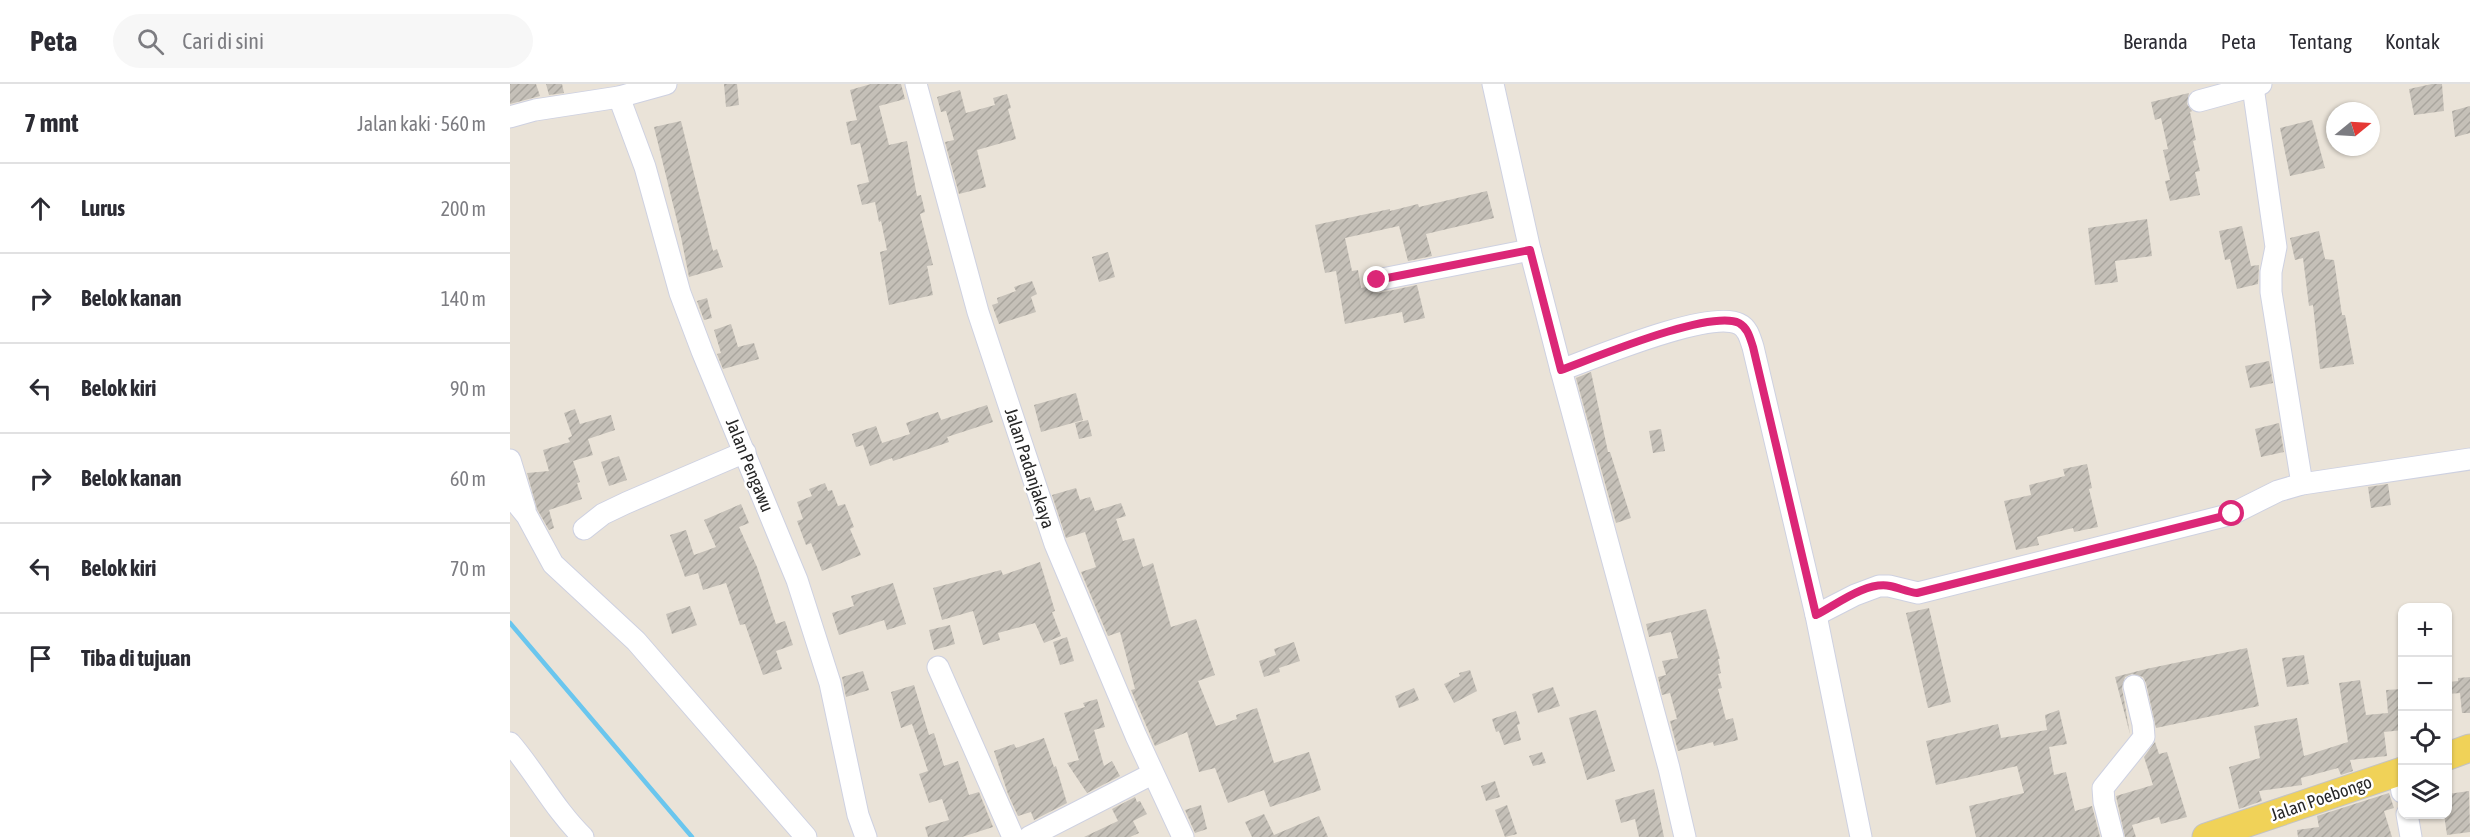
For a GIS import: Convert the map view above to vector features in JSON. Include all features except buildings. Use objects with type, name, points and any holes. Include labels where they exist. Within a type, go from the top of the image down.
[{"type":"main road","points":[[2452,755],[2470,748]]},
{"type":"main road","name":"Jalan Poebongo","points":[[2206,837],[2398,779]]},
{"type":"street","points":[[510,117],[535,110],[619,97],[666,84]]},
{"type":"street","name":"Jalan Padanjakaya","points":[[916,84],[978,312],[1051,533],[1152,774],[1183,837]]},
{"type":"street","points":[[1492,84],[1530,250],[1669,768],[1685,837]]},
{"type":"street","points":[[2199,101],[2257,85],[2276,247],[2271,272],[2271,292],[2302,484]]},
{"type":"street","name":"Jalan Pengawu","points":[[619,97],[645,167],[680,293],[797,580],[830,683],[858,815],[866,837]]},
{"type":"street","points":[[1377,280],[1530,250]]},
{"type":"street","points":[[1561,370],[1659,335],[1693,326],[1724,321],[1741,324],[1746,329],[1753,347],[1816,615],[1862,837]]},
{"type":"street","points":[[584,529],[603,514],[626,503],[745,452]]},
{"type":"street","points":[[1816,615],[1872,588],[1890,586],[1917,593],[2232,514],[2278,491],[2302,484],[2470,459]]},
{"type":"street","points":[[510,460],[527,516]]},
{"type":"street","points":[[510,495],[527,516],[553,564],[636,641],[806,837]]},
{"type":"street","points":[[938,667],[1013,837]]},
{"type":"street","points":[[2113,837],[2104,802],[2103,788],[2144,737],[2134,686]]},
{"type":"street","points":[[510,743],[560,811],[583,837]]},
{"type":"street","points":[[510,768],[535,774]]},
{"type":"street","points":[[1029,837],[1152,774]]},
{"type":"street","points":[[2408,819],[2411,837]]},
{"type":"waterway","points":[[510,623],[692,837]]},
{"type":"route","points":[[1377,280],[1530,250],[1561,370],[1677,329],[1724,321],[1741,324],[1749,334],[1753,347],[1816,615],[1864,590],[1879,586],[1890,586],[1901,591],[1917,593],[2232,514]]}]
